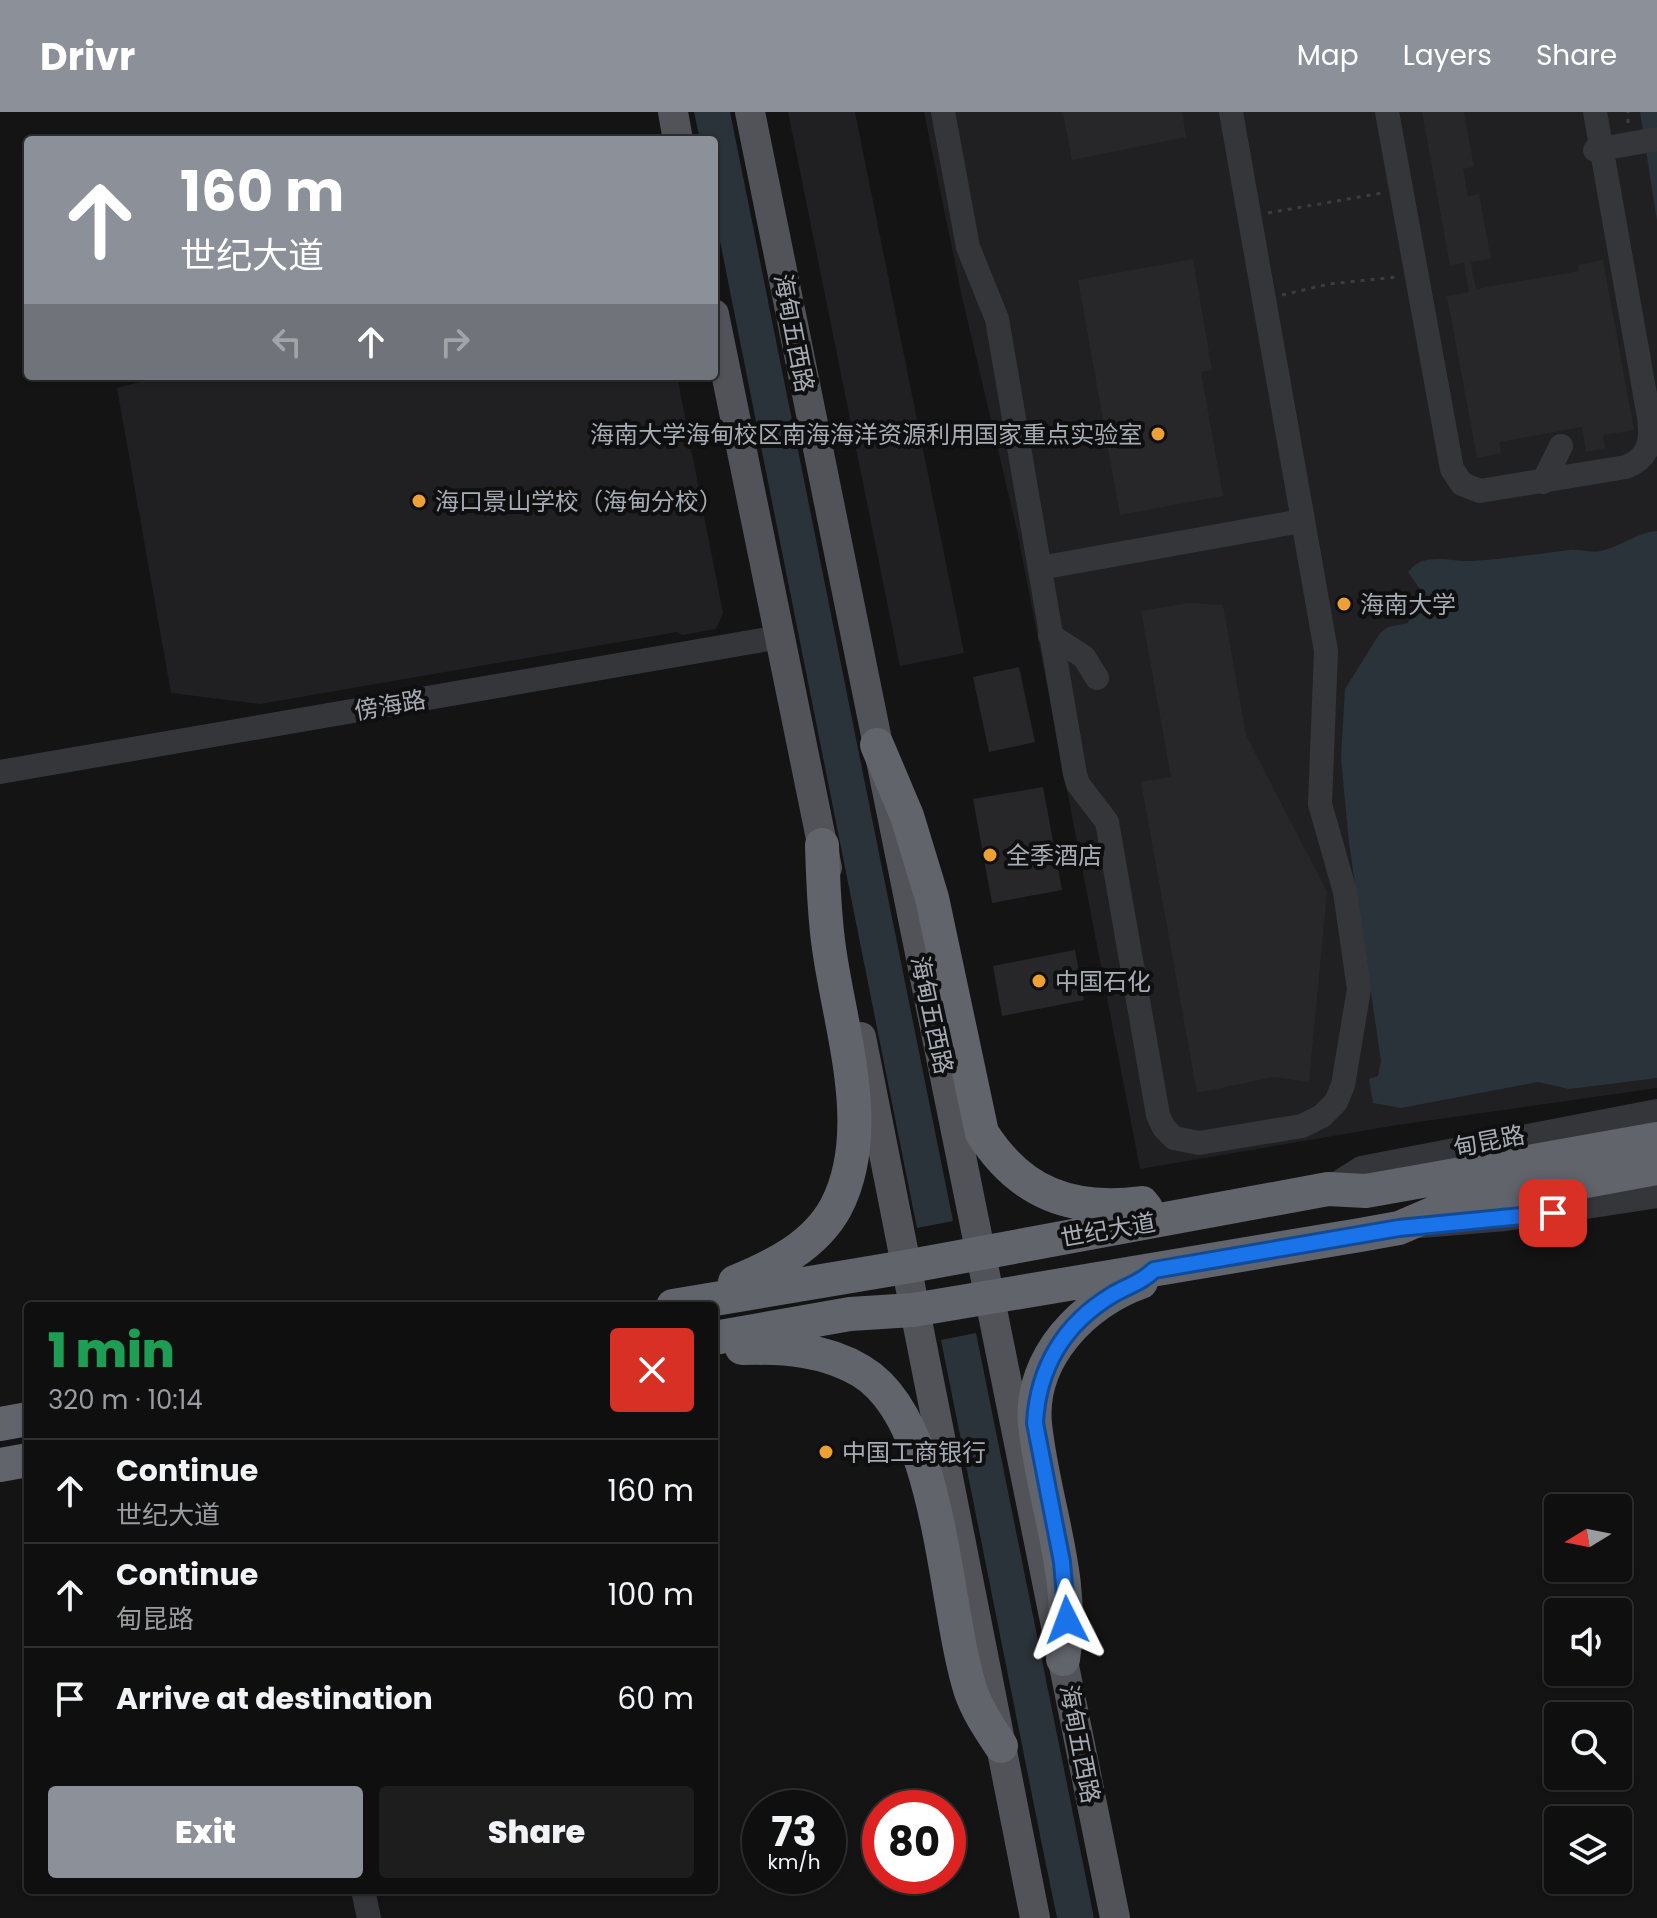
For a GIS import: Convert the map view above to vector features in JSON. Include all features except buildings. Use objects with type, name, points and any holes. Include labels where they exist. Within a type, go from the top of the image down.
[{"type":"highway","points":[[877,745],[907,816],[932,898],[982,1133],[1004,1163],[1045,1192],[1099,1207],[1142,1203],[1156,1221]]},
{"type":"highway","points":[[676,1302],[685,1295],[718,1289],[745,1278],[803,1247],[821,1229],[836,1207],[847,1177],[853,1142],[852,1099],[827,935],[822,845]]},
{"type":"highway","points":[[1546,1173],[1657,1139]]},
{"type":"highway","points":[[1546,1173],[1657,1168]]},
{"type":"highway","name":"世纪大道","points":[[695,1302],[905,1267],[1328,1189],[1366,1191],[1546,1173]]},
{"type":"highway","name":"世纪大道","points":[[718,1337],[850,1314],[913,1310],[1399,1228],[1450,1206],[1546,1173]]},
{"type":"highway","points":[[1063,1659],[1067,1603],[1035,1423],[1041,1383],[1049,1360],[1072,1327],[1105,1299],[1141,1283],[1154,1270]]},
{"type":"highway","points":[[718,1350],[779,1348],[826,1355],[865,1373],[897,1407],[923,1464],[971,1690],[1001,1746]]},
{"type":"highway","points":[[0,1424],[24,1420]]},
{"type":"highway","points":[[0,1465],[24,1461]]},
{"type":"main road","points":[[673,112],[677,136]]},
{"type":"main road","name":"海甸五西路","points":[[750,112],[1115,1918]]},
{"type":"main road","points":[[718,334],[1035,1917]]},
{"type":"street","points":[[943,112],[968,247],[997,319],[1049,581],[1055,639],[1083,772],[1113,822],[1166,1114],[1179,1130],[1198,1134],[1299,1118],[1329,1098],[1335,1083],[1352,989],[1338,892],[1313,808],[1320,651],[1231,112]]},
{"type":"street","points":[[953,112],[978,246],[1007,317],[1045,564]]},
{"type":"street","points":[[1220,112],[1298,519]]},
{"type":"street","points":[[1387,112],[1452,469],[1456,478],[1476,491],[1545,478]]},
{"type":"street","points":[[1394,112],[1461,475],[1480,485],[1626,467],[1646,455],[1651,432],[1645,381],[1588,112]]},
{"type":"street","points":[[1595,112],[1599,154]]},
{"type":"street","points":[[1599,154],[1648,146]]},
{"type":"street","points":[[1545,478],[1561,446]]},
{"type":"street","points":[[1045,564],[1298,519]]},
{"type":"street","name":"傍海路","points":[[0,763],[779,632]]},
{"type":"street","name":"傍海路","points":[[0,772],[779,632]]},
{"type":"street","points":[[1055,639],[1084,657],[1097,678]]},
{"type":"street","name":"甸昆路","points":[[1328,1189],[1361,1168],[1657,1111]]},
{"type":"street","points":[[1399,1228],[1506,1219],[1657,1196]]},
{"type":"street","points":[[364,1894],[369,1918]]},
{"type":"street","points":[[373,1894],[377,1918]]},
{"type":"path","points":[[1248,216],[1401,189]]},
{"type":"path","points":[[1263,300],[1322,285],[1416,273]]},
{"type":"shaded area","points":[[694,112],[730,112],[953,1221],[917,1228],[718,231],[718,136],[699,136]]},
{"type":"shaded area","points":[[788,112],[855,112],[964,653],[900,666]]},
{"type":"shaded area","name":"海南大学","points":[[924,112],[1657,112],[1657,1088],[1397,1125],[1140,1169],[1017,530],[962,297]]},
{"type":"shaded area","points":[[1640,112],[1657,112],[1657,221]]},
{"type":"shaded area","name":"海口景山学校（海甸分校）","points":[[148,380],[678,380],[723,613],[716,629],[682,635],[677,632],[260,704],[171,693],[117,388]]},
{"type":"shaded area","points":[[1657,531],[1657,1078],[1569,1089],[1538,1082],[1401,1108],[1373,1103],[1369,1079],[1378,1076],[1381,1061],[1349,843],[1341,758],[1345,689],[1380,633],[1388,627],[1408,623],[1422,592],[1408,572],[1414,566],[1437,559],[1463,561],[1569,550],[1600,551]]},
{"type":"shaded area","points":[[976,1333],[1094,1918],[1057,1918],[1042,1845],[941,1340]]},
{"type":"place","name":"海南大学海甸校区南海海洋资源利用国家重点实验室","points":[[1158,434]]},
{"type":"place","name":"海口景山学校（海甸分校）","points":[[419,501]]},
{"type":"place","name":"海南大学","points":[[1344,604]]},
{"type":"place","name":"全季酒店","points":[[990,855]]},
{"type":"place","name":"中国石化","points":[[1039,981]]},
{"type":"place","name":"中国工商银行","points":[[826,1452]]},
{"type":"route","points":[[1067,1620],[1062,1562],[1035,1423],[1036,1408],[1049,1360],[1066,1334],[1088,1312],[1123,1288],[1141,1283],[1154,1270],[1399,1228],[1553,1213]]}]
